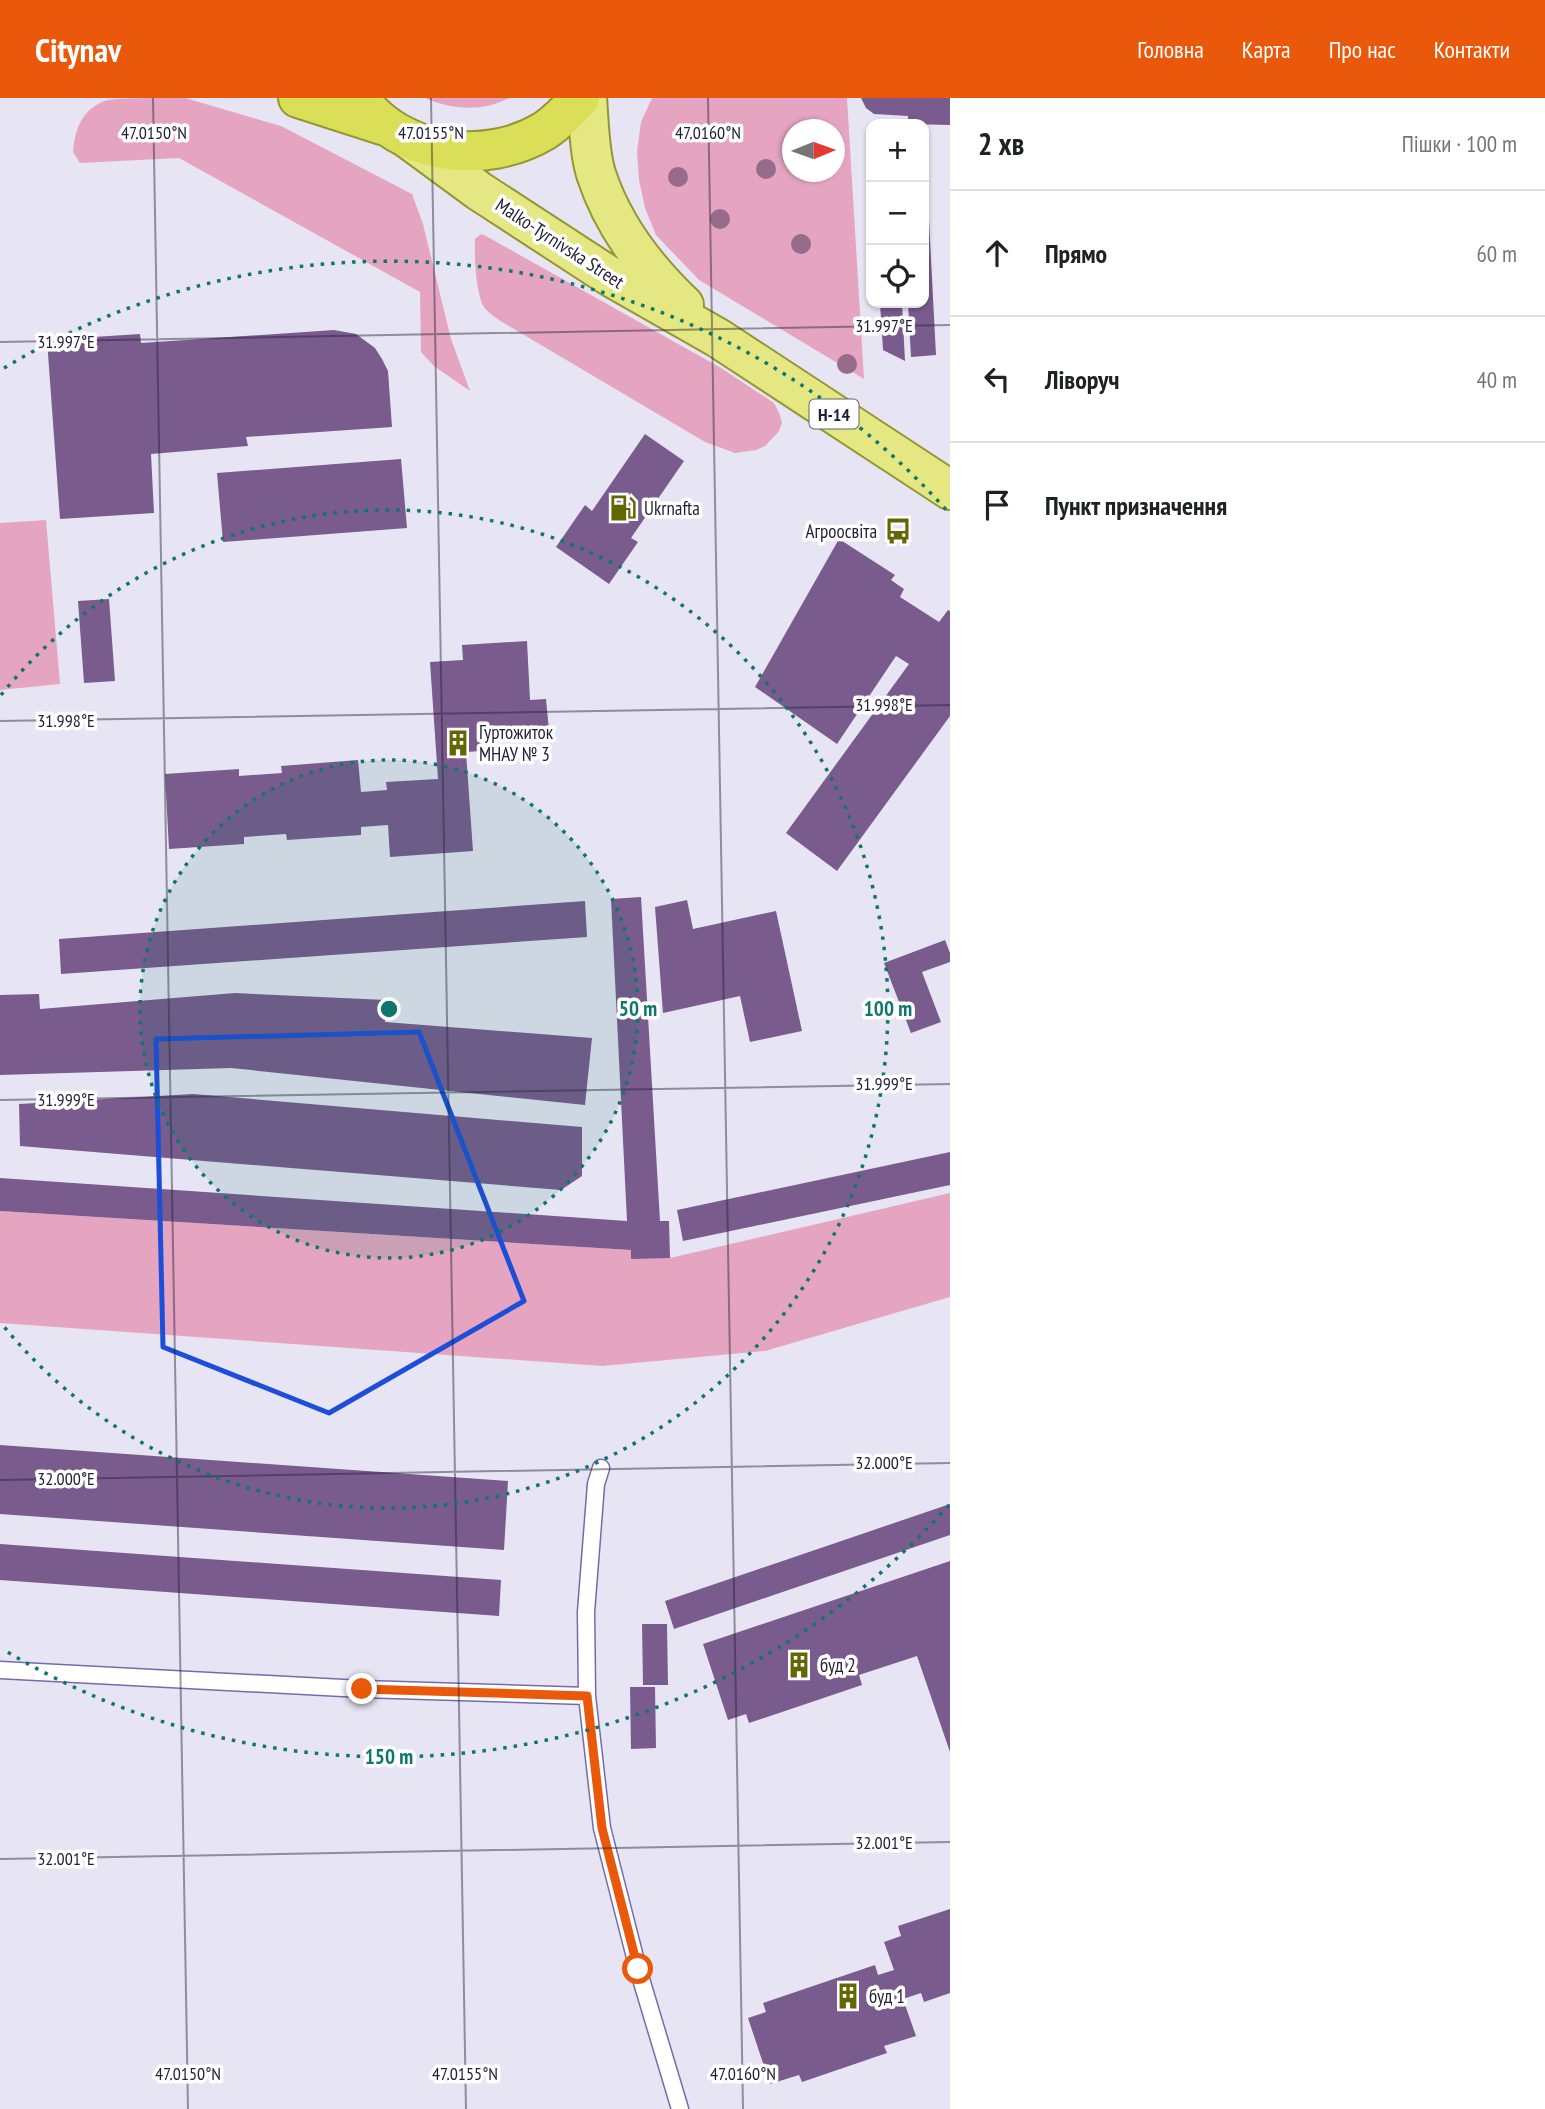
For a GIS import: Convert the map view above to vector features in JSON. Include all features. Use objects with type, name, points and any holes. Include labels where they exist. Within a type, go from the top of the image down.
[{"type":"highway","points":[[298,98],[434,148],[453,151],[491,150],[519,143],[545,131],[580,98]]},
{"type":"highway","points":[[359,98],[399,133]]},
{"type":"main road","name":"Malko-Tyrnivska Street","points":[[586,98],[595,172],[620,227],[650,271],[718,338]]},
{"type":"main road","name":"Malko-Tyrnivska Street","points":[[399,133],[479,191],[611,277],[718,338],[950,490]]},
{"type":"lane","points":[[601,1468],[596,1484],[586,1612],[587,1696],[602,1828],[638,1969],[680,2109]]},
{"type":"lane","points":[[0,1670],[362,1689],[587,1696]]},
{"type":"highlighted area","points":[[419,1032],[524,1301],[329,1413],[163,1347],[156,1039]]},
{"type":"shaded area","points":[[185,98],[281,126],[412,194],[423,224],[451,339],[470,391],[434,366],[421,352],[420,292],[179,158],[80,163],[73,152],[74,144],[81,122],[90,110],[108,100]]},
{"type":"shaded area","points":[[425,98],[509,98],[489,106],[467,108]]},
{"type":"shaded area","points":[[652,98],[847,98],[864,379],[699,280],[656,235],[645,208],[637,151],[641,122]]},
{"type":"shaded area","points":[[481,234],[721,368],[774,403],[782,423],[779,431],[765,446],[756,450],[735,453],[705,442],[502,322],[486,309],[479,293],[475,239]]},
{"type":"shaded area","points":[[46,520],[60,684],[0,690],[0,523]]},
{"type":"shaded area","points":[[950,1193],[950,1297],[765,1351],[602,1366],[0,1323],[0,1211],[631,1250],[631,1258],[670,1258]]},
{"type":"building","points":[[861,98],[950,98],[950,125],[929,124],[929,119],[874,114],[866,108]]},
{"type":"building","points":[[929,221],[936,355],[911,357],[908,308],[929,308]]},
{"type":"building","points":[[880,308],[902,308],[905,361],[883,350]]},
{"type":"building","points":[[334,330],[356,334],[375,348],[382,359],[388,371],[392,427],[246,437],[248,446],[151,454],[154,513],[60,519],[47,340],[140,334],[141,343]]},
{"type":"building","name":"Ukrnafta","points":[[645,434],[684,461],[631,538],[638,542],[609,584],[556,547],[585,505],[592,511]]},
{"type":"building","points":[[401,459],[407,528],[223,542],[217,473]]},
{"type":"building","points":[[839,539],[895,575],[891,580],[904,589],[900,597],[939,622],[948,610],[950,611],[950,716],[837,871],[786,833],[909,664],[896,656],[837,744],[755,687]]},
{"type":"building","points":[[109,599],[115,681],[84,683],[78,601]]},
{"type":"building","name":"Гуртожиток МНАУ № 3","points":[[527,641],[530,700],[546,699],[549,730],[480,735],[481,751],[466,752],[473,851],[390,857],[388,825],[361,827],[361,835],[287,840],[286,834],[244,837],[244,844],[169,849],[165,774],[239,769],[239,776],[282,773],[281,766],[358,760],[361,792],[387,790],[386,782],[438,779],[430,662],[463,660],[462,645]]},
{"type":"building","points":[[641,897],[660,1221],[669,1221],[670,1258],[631,1259],[631,1250],[0,1211],[0,1178],[627,1221],[611,899]]},
{"type":"building","points":[[687,900],[693,929],[776,911],[802,1031],[750,1042],[740,996],[663,1013],[655,907]]},
{"type":"building","points":[[585,901],[587,937],[61,974],[59,939]]},
{"type":"building","points":[[945,940],[950,962],[922,972],[941,1022],[911,1033],[884,963]]},
{"type":"building","points":[[235,993],[386,1000],[385,1022],[592,1038],[585,1105],[231,1068],[0,1075],[0,995],[39,994],[40,1009]]},
{"type":"building","points":[[193,1094],[582,1127],[582,1176],[561,1190],[20,1146],[19,1104]]},
{"type":"building","points":[[950,1152],[950,1185],[683,1241],[677,1210]]},
{"type":"building","points":[[0,1445],[508,1481],[504,1550],[0,1514]]},
{"type":"building","points":[[950,1504],[950,1535],[674,1629],[665,1601]]},
{"type":"building","points":[[0,1544],[501,1580],[499,1616],[0,1580]]},
{"type":"building","name":"буд 2","points":[[950,1561],[950,1752],[917,1656],[859,1675],[862,1685],[749,1723],[746,1714],[728,1720],[703,1644]]},
{"type":"building","points":[[642,1624],[667,1624],[668,1685],[643,1685]]},
{"type":"building","points":[[630,1687],[655,1687],[656,1748],[631,1749]]},
{"type":"building","name":"буд 1","points":[[950,1909],[950,1993],[924,2002],[921,1993],[903,1999],[916,2036],[884,2046],[887,2053],[802,2082],[799,2075],[770,2084],[748,2018],[766,2012],[763,2003],[875,1965],[878,1975],[894,1970],[884,1942],[901,1936],[898,1926]]},
{"type":"place","name":"Ukrnafta","points":[[623,508]]},
{"type":"place","name":"Агроосвіта","points":[[898,531]]},
{"type":"place","name":"Гуртожиток МНАУ № 3","points":[[458,743]]},
{"type":"place","name":"буд 2","points":[[799,1665]]},
{"type":"place","name":"буд 1","points":[[848,1996]]},
{"type":"route","points":[[362,1689],[587,1696],[602,1828],[638,1969]]}]
